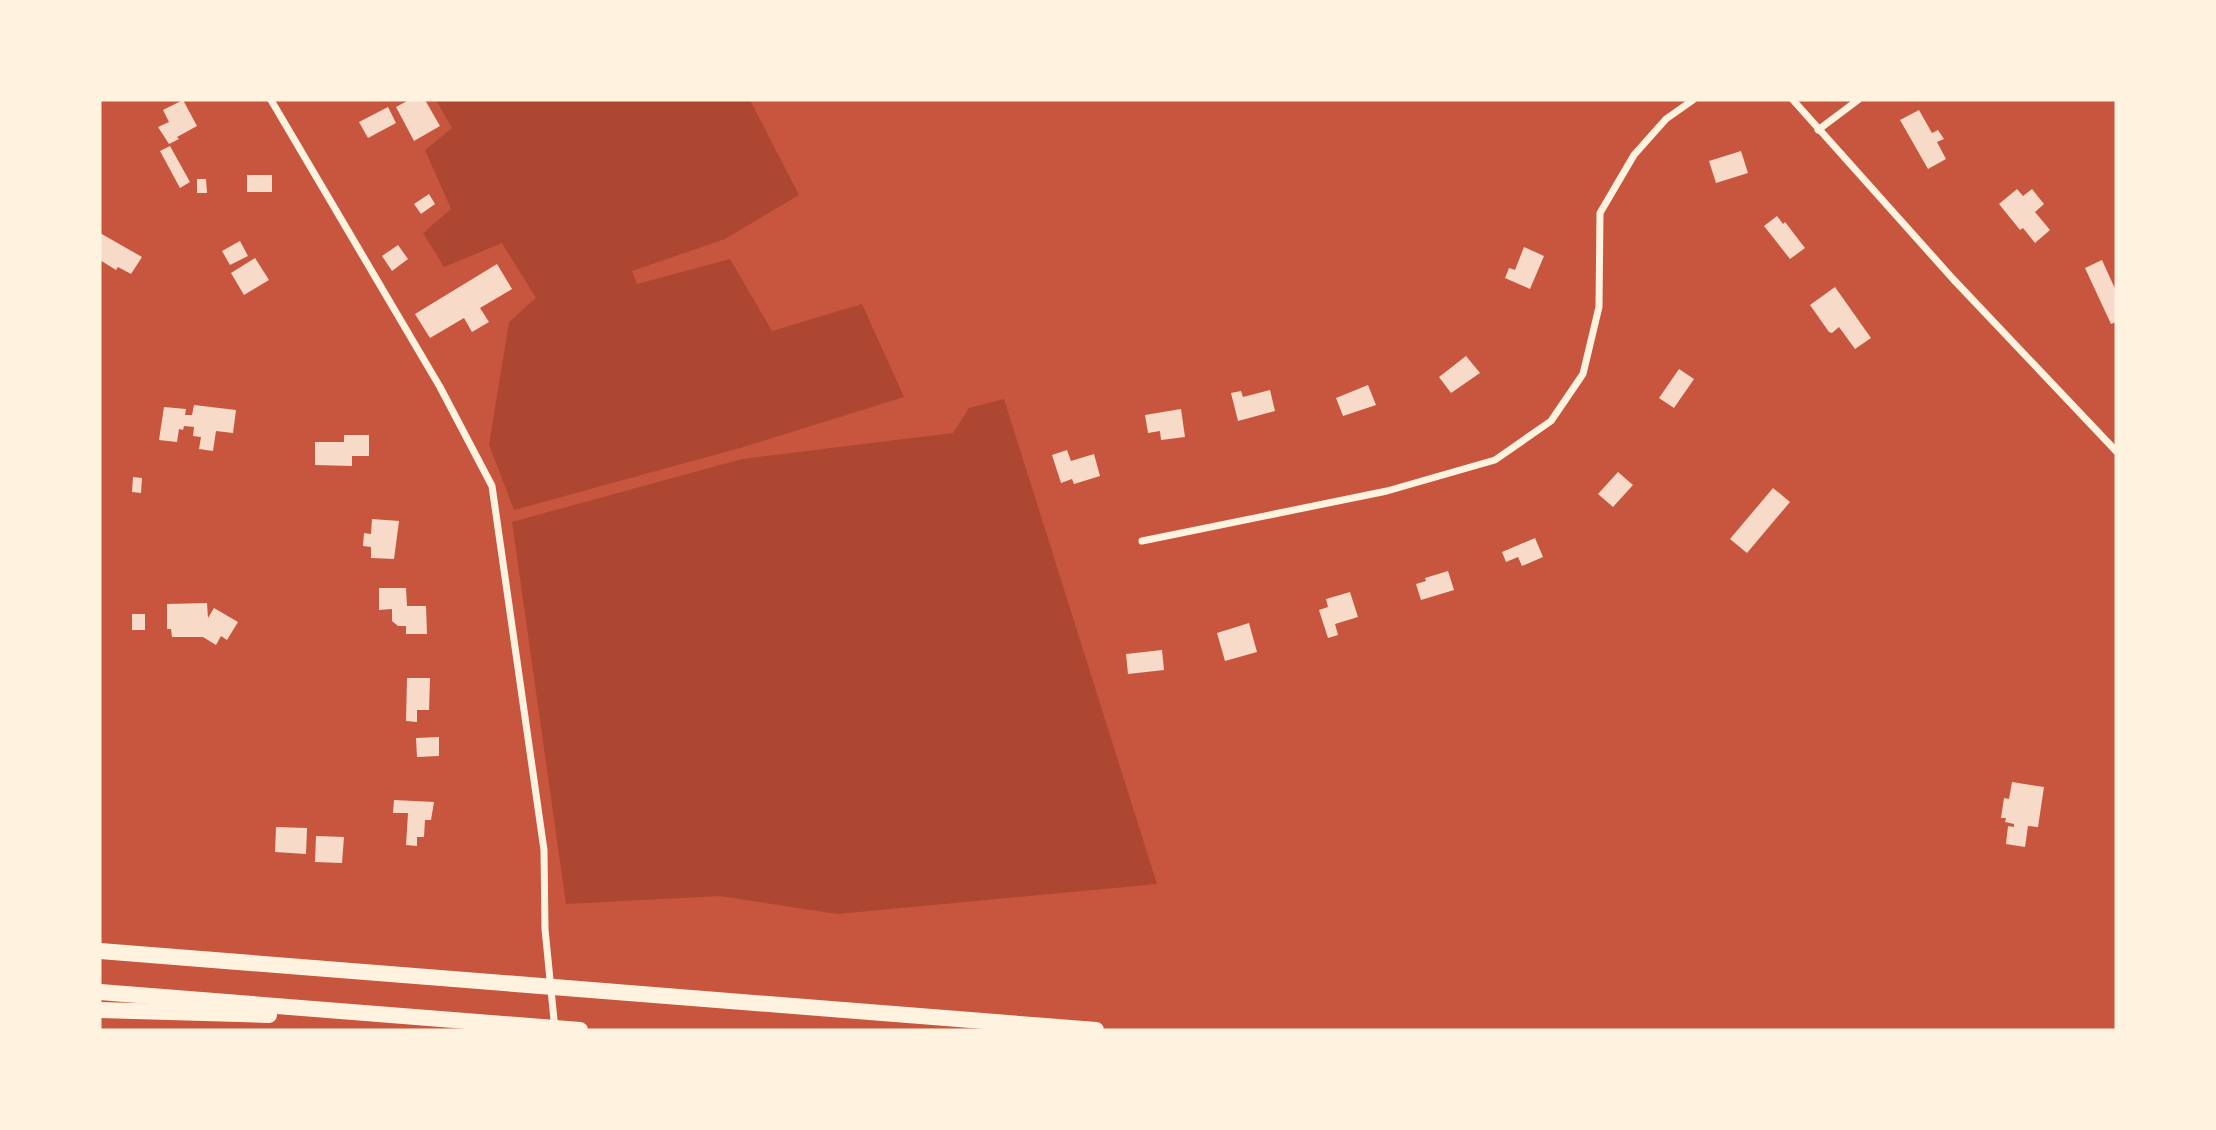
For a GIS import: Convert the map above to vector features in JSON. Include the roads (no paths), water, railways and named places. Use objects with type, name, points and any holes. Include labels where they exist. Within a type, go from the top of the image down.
[{"type":"highway","points":[[100,951],[1096,1030]]},
{"type":"highway","points":[[100,992],[580,1030]]},
{"type":"highway","points":[[100,1010],[493,1023]]},
{"type":"street","points":[[271,100],[440,387],[492,486],[544,850],[545,929],[555,1030]]},
{"type":"street","points":[[1142,541],[1387,491],[1495,460],[1551,421],[1583,374],[1590,347],[1599,307],[1600,213],[1634,155],[1666,119],[1693,100]]},
{"type":"street","points":[[1793,100],[1953,279],[2116,451]]},
{"type":"street","points":[[1818,130],[1858,100]]}]
